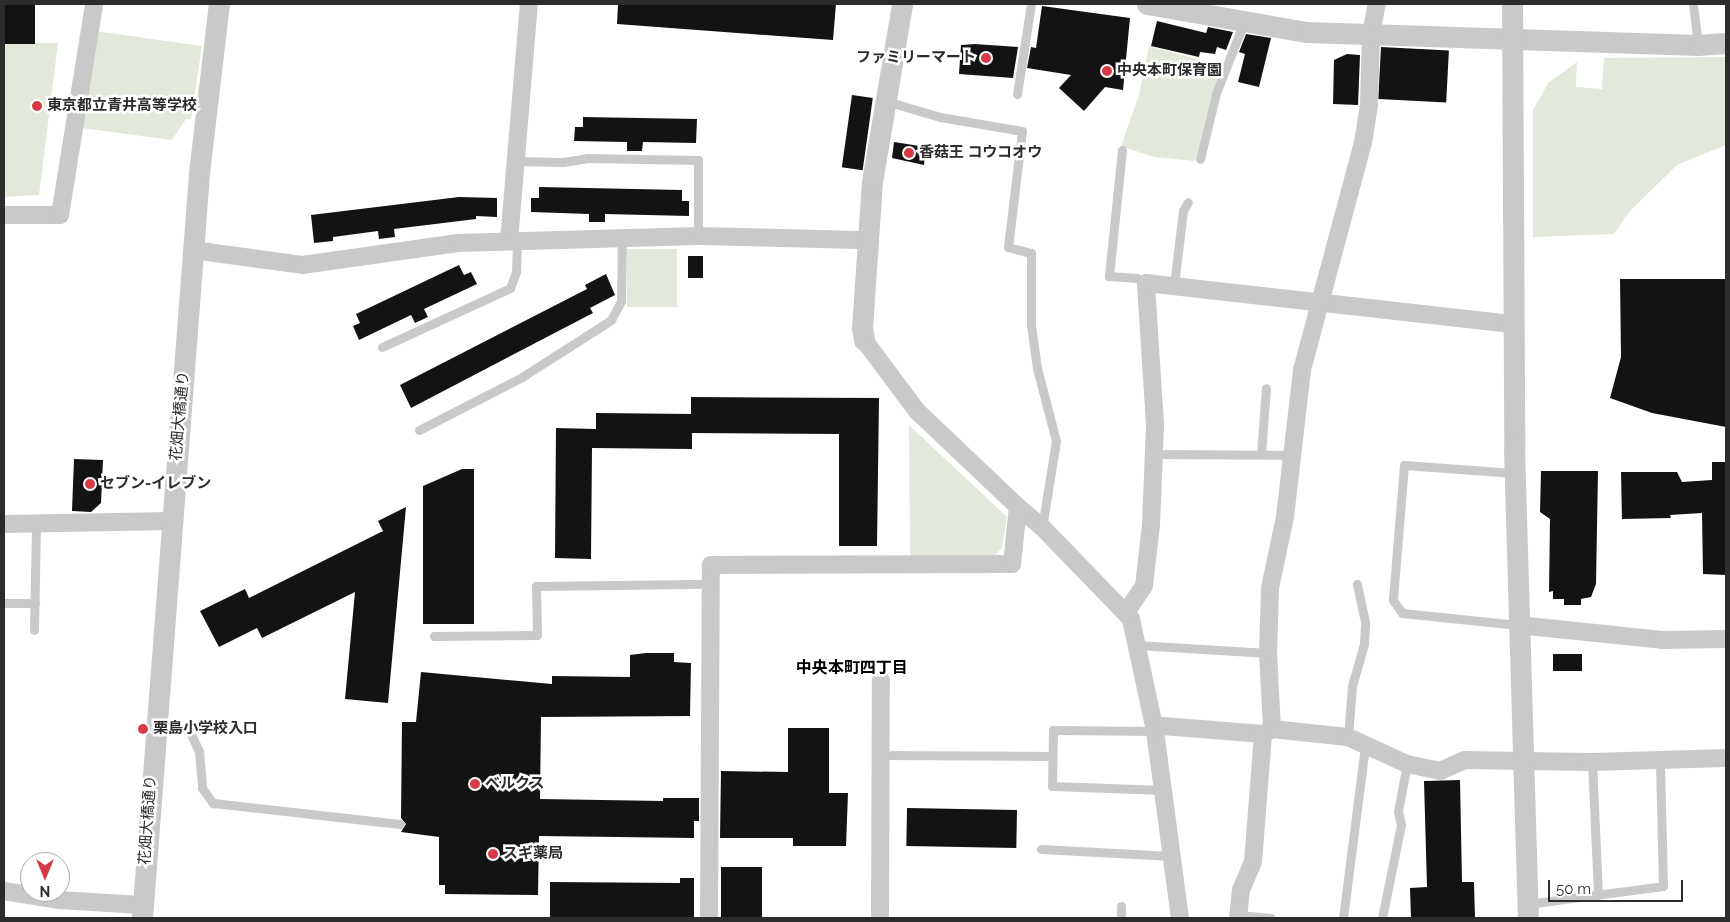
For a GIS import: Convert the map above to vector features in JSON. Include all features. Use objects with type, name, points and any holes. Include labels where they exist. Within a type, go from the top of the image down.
[{"type":"street","points":[[4,215],[60,215],[94,4]]},
{"type":"street","name":"花畑大橋通り","points":[[142,912],[199,173],[219,4]]},
{"type":"street","points":[[513,241],[516,161],[529,4]]},
{"type":"street","points":[[902,4],[872,182],[866,240],[862,328],[864,340],[917,411],[1018,507],[1042,526],[1127,611],[1137,645],[1155,731],[1180,918]]},
{"type":"street","points":[[1147,4],[1205,9],[1244,22],[1306,32],[1698,45],[1726,43]]},
{"type":"street","points":[[1238,917],[1241,890],[1253,862],[1267,732],[1270,588],[1294,455],[1302,370],[1322,304],[1362,143],[1369,104],[1370,34],[1376,4]]},
{"type":"street","points":[[1512,4],[1514,473],[1528,911]]},
{"type":"street","points":[[193,250],[302,265],[458,243],[698,236],[866,240]]},
{"type":"street","points":[[1127,611],[1144,586],[1151,525],[1155,424],[1146,283],[1512,324]]},
{"type":"street","points":[[708,918],[711,565],[1012,564],[1018,507]]},
{"type":"street","points":[[4,524],[171,521]]},
{"type":"street","points":[[1518,626],[1662,640],[1726,639]]},
{"type":"street","points":[[880,918],[881,680]]},
{"type":"street","points":[[1155,731],[1163,726],[1348,737],[1407,764],[1440,771],[1465,760],[1592,762],[1726,758]]},
{"type":"street","points":[[4,891],[142,912]]},
{"type":"lane","points":[[1017,94],[1031,4]]},
{"type":"lane","points":[[1693,4],[1698,45]]},
{"type":"lane","points":[[1200,159],[1216,93],[1244,22]]},
{"type":"lane","points":[[886,101],[940,117],[1022,131],[1008,247],[1031,253],[1032,325],[1037,368],[1056,441],[1042,526]]},
{"type":"lane","points":[[1122,150],[1109,276],[1137,278],[1146,283]]},
{"type":"lane","points":[[516,161],[563,162],[587,158],[698,160],[698,236]]},
{"type":"lane","points":[[1174,285],[1184,211],[1188,202]]},
{"type":"lane","points":[[419,430],[522,377],[611,320],[621,300],[622,238]]},
{"type":"lane","points":[[382,347],[510,288],[516,272],[513,241]]},
{"type":"lane","points":[[1261,454],[1266,388]]},
{"type":"lane","points":[[1154,454],[1294,455]]},
{"type":"lane","points":[[1514,473],[1404,465],[1393,600],[1402,613],[1518,626]]},
{"type":"lane","points":[[34,630],[36,524]]},
{"type":"lane","points":[[434,636],[537,635],[536,586],[711,584]]},
{"type":"lane","points":[[1348,737],[1352,686],[1364,644],[1366,622],[1357,584]]},
{"type":"lane","points":[[4,603],[35,603]]},
{"type":"lane","points":[[1137,645],[1268,653]]},
{"type":"lane","points":[[155,724],[188,730],[198,751],[202,788],[213,803],[400,824]]},
{"type":"lane","points":[[1155,731],[1053,730],[1052,786],[1164,790]]},
{"type":"lane","points":[[1343,918],[1366,746]]},
{"type":"lane","points":[[881,755],[1052,756]]},
{"type":"lane","points":[[1528,911],[1598,894],[1663,886],[1660,760]]},
{"type":"lane","points":[[1592,762],[1598,894]]},
{"type":"lane","points":[[1382,918],[1401,825],[1398,810],[1407,764]]},
{"type":"lane","points":[[1041,849],[1172,856]]},
{"type":"lane","points":[[1121,906],[1121,918]]},
{"type":"lane","points":[[1238,917],[1271,918]]},
{"type":"green space","points":[[95,31],[202,46],[191,119],[186,119],[172,140],[82,128]]},
{"type":"green space","points":[[4,43],[58,43],[39,195],[4,197]]},
{"type":"green space","points":[[1149,46],[1222,66],[1212,92],[1195,161],[1154,157],[1121,146],[1139,95]]},
{"type":"green space","points":[[1726,57],[1726,145],[1677,165],[1630,211],[1614,234],[1533,237],[1533,110],[1548,83],[1577,62],[1576,87],[1602,89],[1604,58]]},
{"type":"green space","points":[[627,249],[677,249],[677,307],[627,307]]},
{"type":"green space","points":[[909,425],[1007,517],[1002,548],[995,555],[910,556]]},
{"type":"building","points":[[4,4],[35,4],[35,44],[4,44]]},
{"type":"building","points":[[618,4],[836,4],[833,40],[617,24]]},
{"type":"building","points":[[1042,6],[1130,18],[1123,90],[1105,87],[1084,111],[1059,88],[1071,75],[1027,68],[1031,47],[1036,48]]},
{"type":"building","points":[[1157,21],[1206,33],[1208,27],[1233,32],[1226,50],[1217,47],[1215,54],[1200,52],[1199,57],[1151,46]]},
{"type":"building","points":[[1246,34],[1271,38],[1259,87],[1238,82],[1245,54],[1239,52]]},
{"type":"building","points":[[961,45],[1018,47],[1013,78],[959,74]]},
{"type":"building","points":[[1381,47],[1449,51],[1446,102],[1378,99]]},
{"type":"building","points":[[1347,54],[1360,55],[1358,105],[1333,104],[1334,60]]},
{"type":"building","points":[[852,95],[873,98],[863,170],[842,167]]},
{"type":"building","points":[[583,117],[697,119],[696,143],[643,142],[642,151],[627,151],[627,142],[574,141],[575,127],[583,127]]},
{"type":"building","name":"香菇王 コウコオウ","points":[[894,142],[926,147],[924,165],[892,158]]},
{"type":"building","points":[[539,187],[682,190],[682,201],[689,201],[689,216],[605,214],[605,222],[589,222],[589,214],[531,212],[531,198],[539,198]]},
{"type":"building","points":[[459,197],[497,198],[497,217],[476,216],[476,219],[394,229],[395,237],[379,239],[378,231],[333,237],[333,241],[314,243],[311,215]]},
{"type":"building","points":[[688,256],[703,256],[703,278],[688,278]]},
{"type":"building","points":[[459,265],[464,275],[471,272],[477,284],[424,309],[428,317],[415,323],[411,315],[359,340],[353,326],[360,323],[356,314]]},
{"type":"building","points":[[606,274],[615,295],[590,308],[593,313],[411,408],[400,385],[587,289],[585,285]]},
{"type":"building","points":[[1620,279],[1726,279],[1726,427],[1652,413],[1610,398],[1621,357]]},
{"type":"building","points":[[691,397],[879,398],[877,546],[839,546],[839,434],[692,433],[692,449],[592,448],[591,559],[555,558],[556,428],[596,429],[596,413],[691,414]]},
{"type":"building","points":[[74,459],[103,460],[101,503],[91,512],[72,511]]},
{"type":"building","points":[[1712,462],[1726,462],[1726,575],[1703,574],[1702,513],[1670,515],[1671,518],[1622,519],[1621,472],[1677,472],[1682,482],[1712,480]]},
{"type":"building","points":[[462,469],[474,469],[474,624],[423,624],[423,486]]},
{"type":"building","points":[[1541,471],[1598,471],[1596,584],[1591,597],[1581,599],[1581,605],[1564,605],[1564,599],[1553,599],[1553,591],[1549,592],[1550,519],[1540,512]]},
{"type":"building","points":[[406,507],[388,703],[345,699],[355,592],[262,638],[257,628],[219,647],[200,611],[245,589],[249,598],[383,531],[378,521]]},
{"type":"building","points":[[674,653],[674,662],[691,663],[690,716],[541,717],[540,799],[663,801],[663,798],[699,798],[699,821],[694,821],[694,838],[539,836],[538,895],[445,894],[445,885],[439,885],[439,837],[401,832],[406,824],[401,818],[402,722],[416,722],[421,672],[552,684],[552,676],[630,677],[630,655]]},
{"type":"building","points":[[1553,654],[1582,654],[1582,671],[1553,671]]},
{"type":"building","points":[[788,728],[829,728],[829,793],[848,793],[846,846],[793,846],[793,838],[720,838],[721,771],[788,772]]},
{"type":"building","points":[[1460,780],[1462,882],[1474,882],[1475,918],[1411,918],[1410,888],[1427,887],[1424,781]]},
{"type":"building","points":[[907,808],[1017,810],[1016,848],[906,846]]},
{"type":"building","points":[[721,867],[762,867],[762,918],[721,918]]},
{"type":"building","points":[[680,878],[694,878],[694,918],[550,918],[550,882],[680,883]]},
{"type":"place","name":"ファミリーマート","points":[[986,58]]},
{"type":"place","name":"中央本町保育園","points":[[1107,71]]},
{"type":"place","name":"東京都立青井高等学校","points":[[37,106]]},
{"type":"place","name":"香菇王 コウコオウ","points":[[909,153]]},
{"type":"place","name":"セブン-イレブン","points":[[90,484]]},
{"type":"place","name":"栗島小学校入口","points":[[143,729]]},
{"type":"place","name":"ベルクス","points":[[475,784]]},
{"type":"place","name":"スギ薬局","points":[[493,854]]},
{"type":"district","name":"中央本町四丁目","points":[[852,668]]}]
